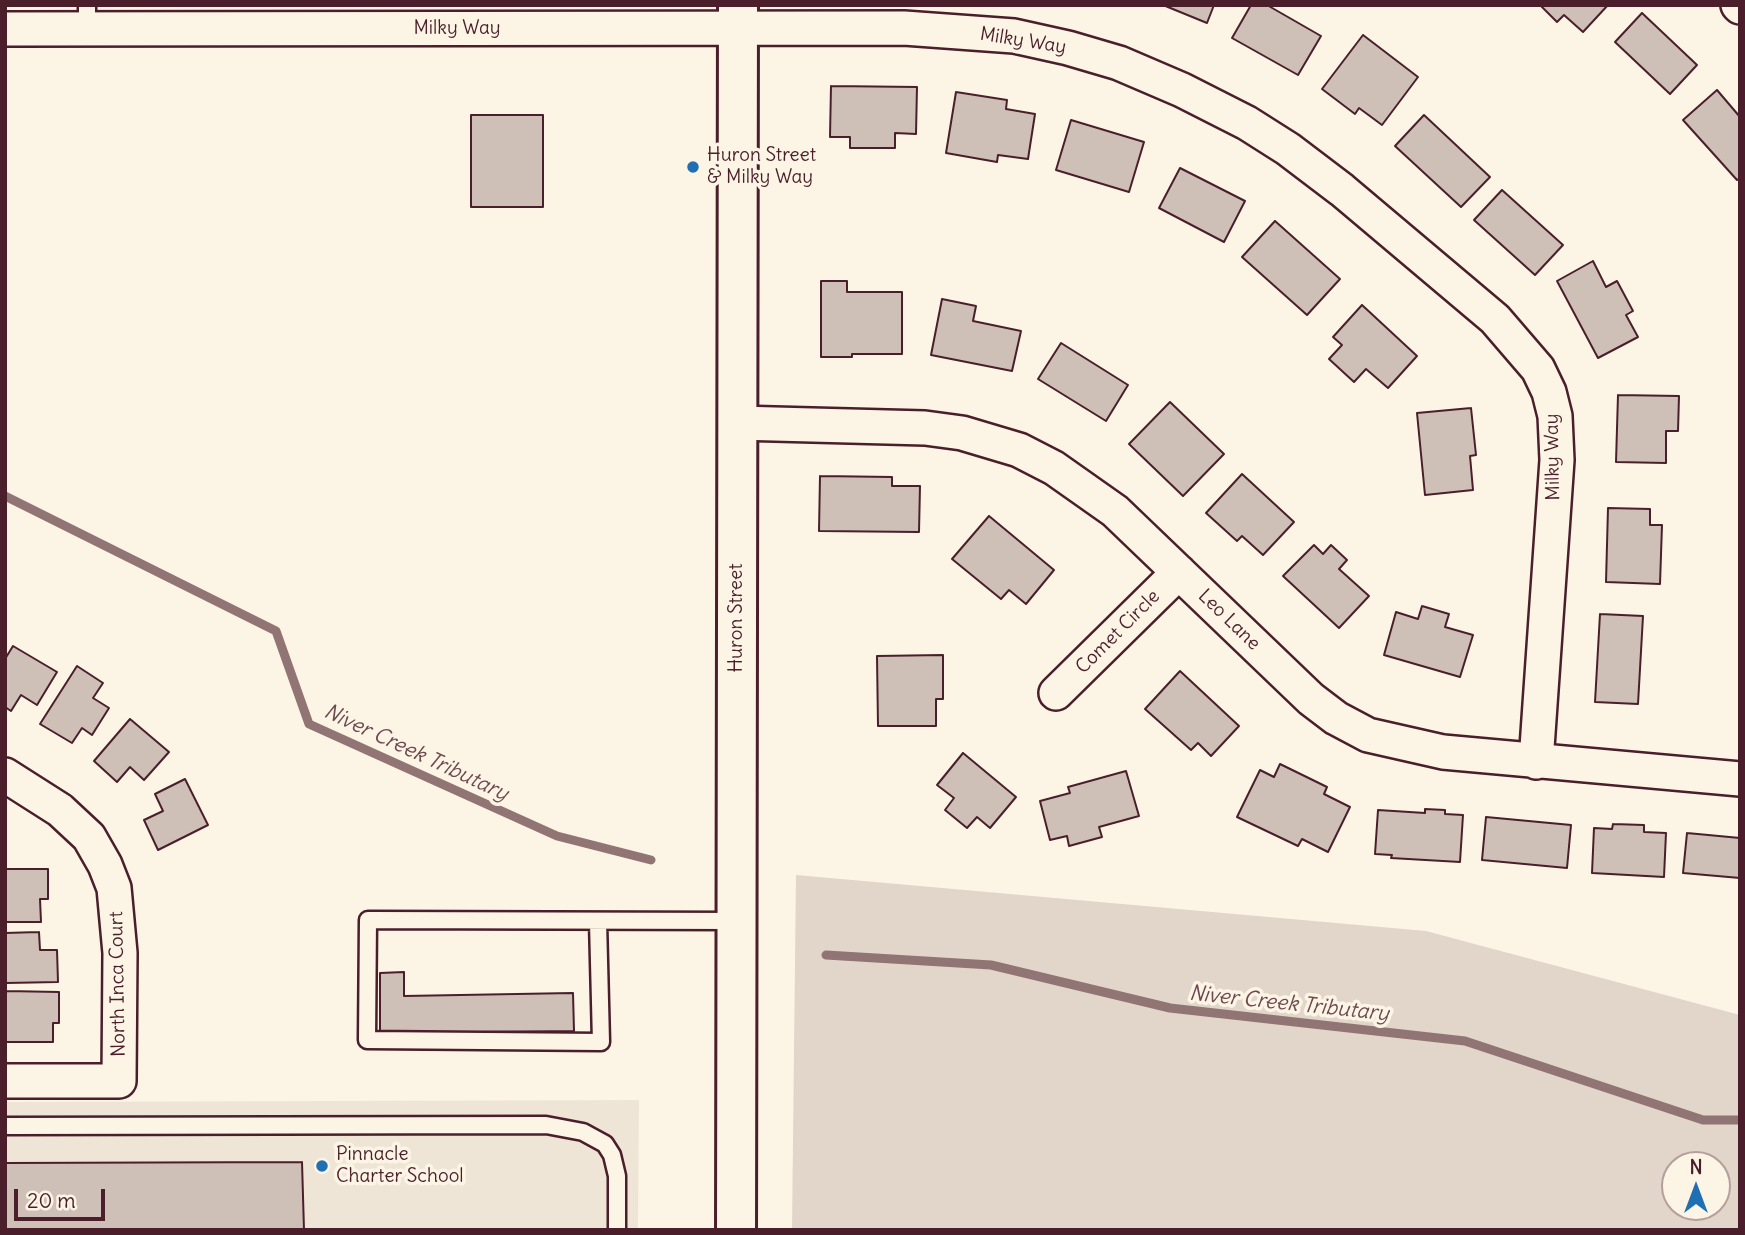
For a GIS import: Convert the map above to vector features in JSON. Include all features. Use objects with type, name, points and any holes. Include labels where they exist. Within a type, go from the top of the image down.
[{"type":"main road","name":"Huron Street","points":[[736,1230],[738,16]]},
{"type":"street","name":"Milky Way","points":[[5,29],[87,17],[738,16],[1014,36],[1119,63],[1193,95],[1247,123],[1288,149],[1342,190],[1495,318],[1538,369],[1549,392],[1555,416],[1557,460],[1536,762]]},
{"type":"street","name":"Leo Lane","points":[[737,423],[925,428],[989,440],[1019,450],[1064,475],[1115,511],[1311,699],[1336,718],[1368,735],[1443,752],[1740,779]]},
{"type":"street","name":"Comet Circle","points":[[1056,693],[1179,572]]},
{"type":"street","name":"North Inca Court","points":[[5,775],[60,810],[89,837],[114,888],[120,953],[119,1081],[5,1081]]},
{"type":"lane","points":[[598,921],[601,1042],[367,1040],[368,920],[736,921]]},
{"type":"lane","points":[[5,1126],[545,1125],[583,1132],[605,1144],[612,1155],[617,1176],[617,1230]]},
{"type":"shaded area","points":[[796,875],[1426,931],[1740,1015],[1740,1230],[792,1230]]},
{"type":"shaded area","name":"Pinnacle Charter School","points":[[639,1100],[638,1230],[5,1230],[5,1102]]},
{"type":"building","points":[[1163,5],[1214,5],[1207,23]]},
{"type":"building","points":[[1251,5],[1267,5],[1321,36],[1298,75],[1232,38]]},
{"type":"building","points":[[1540,5],[1608,5],[1583,32],[1564,15],[1557,22]]},
{"type":"building","points":[[1642,13],[1697,65],[1670,94],[1615,42]]},
{"type":"building","points":[[1363,35],[1418,77],[1382,125],[1359,108],[1355,114],[1322,89]]},
{"type":"building","points":[[831,86],[917,87],[916,134],[895,133],[895,148],[850,148],[850,137],[830,137]]},
{"type":"building","points":[[1717,90],[1740,117],[1740,178],[1737,180],[1683,120]]},
{"type":"building","points":[[956,92],[1007,100],[1006,109],[1035,114],[1028,159],[998,155],[997,162],[946,153]]},
{"type":"building","points":[[471,115],[543,115],[543,207],[471,207]]},
{"type":"building","points":[[1424,115],[1490,177],[1461,207],[1395,146]]},
{"type":"building","points":[[1071,120],[1144,142],[1129,192],[1056,170]]},
{"type":"building","points":[[1180,168],[1245,201],[1224,242],[1159,208]]},
{"type":"building","points":[[1502,190],[1563,245],[1535,275],[1474,220]]},
{"type":"building","points":[[1275,221],[1340,279],[1307,315],[1242,257]]},
{"type":"building","points":[[1593,261],[1606,287],[1617,281],[1633,311],[1626,315],[1638,337],[1598,358],[1557,281]]},
{"type":"building","points":[[821,281],[847,281],[847,292],[902,292],[902,354],[821,357]]},
{"type":"building","points":[[942,299],[976,306],[973,321],[1021,331],[1012,371],[931,355]]},
{"type":"building","points":[[1362,305],[1417,356],[1388,388],[1366,369],[1354,382],[1329,359],[1342,345],[1333,337]]},
{"type":"building","points":[[1061,343],[1128,385],[1106,421],[1038,379]]},
{"type":"building","points":[[1618,395],[1679,396],[1678,431],[1666,431],[1666,463],[1616,462]]},
{"type":"building","points":[[1170,402],[1224,454],[1183,496],[1129,444]]},
{"type":"building","points":[[1471,408],[1476,455],[1470,456],[1473,490],[1425,495],[1417,413]]},
{"type":"building","points":[[1242,474],[1294,522],[1263,555],[1242,536],[1237,541],[1206,513]]},
{"type":"building","points":[[820,476],[892,477],[892,486],[920,486],[919,532],[819,531]]},
{"type":"building","points":[[1608,508],[1650,509],[1650,525],[1662,525],[1660,584],[1606,582]]},
{"type":"building","points":[[989,516],[1054,570],[1026,604],[1009,590],[1001,599],[952,559]]},
{"type":"building","points":[[1314,545],[1323,554],[1331,545],[1347,560],[1339,569],[1369,596],[1339,628],[1283,576]]},
{"type":"building","points":[[1422,606],[1449,614],[1445,627],[1473,635],[1460,677],[1384,655],[1396,612],[1418,619]]},
{"type":"building","points":[[1600,614],[1643,616],[1638,704],[1595,702]]},
{"type":"building","points":[[13,646],[57,672],[37,705],[21,695],[11,711],[5,707],[5,659]]},
{"type":"building","points":[[943,655],[943,699],[936,699],[936,726],[878,726],[877,656]]},
{"type":"building","points":[[77,666],[103,683],[93,698],[109,708],[92,735],[82,728],[72,743],[40,724]]},
{"type":"building","points":[[1180,671],[1239,726],[1211,756],[1198,743],[1191,750],[1145,709]]},
{"type":"building","points":[[130,719],[169,752],[144,780],[130,767],[117,782],[94,761]]},
{"type":"building","points":[[963,753],[1016,797],[990,828],[977,817],[967,828],[945,810],[954,798],[937,785]]},
{"type":"building","points":[[1280,764],[1327,787],[1324,794],[1350,807],[1328,852],[1302,839],[1298,846],[1237,817],[1260,770],[1274,777]]},
{"type":"building","points":[[1126,771],[1139,816],[1099,827],[1102,837],[1069,846],[1067,836],[1050,840],[1040,801],[1070,793],[1068,787]]},
{"type":"building","points":[[185,779],[208,825],[158,850],[144,820],[163,811],[155,794]]},
{"type":"building","points":[[1425,809],[1445,810],[1445,814],[1463,815],[1460,862],[1391,858],[1392,855],[1375,854],[1378,810],[1425,813]]},
{"type":"building","points":[[1486,817],[1571,825],[1567,868],[1482,860]]},
{"type":"building","points":[[1613,824],[1644,825],[1644,832],[1666,833],[1664,877],[1592,873],[1594,828],[1612,829]]},
{"type":"building","points":[[1687,833],[1740,838],[1740,878],[1683,873]]},
{"type":"building","points":[[5,869],[48,869],[48,899],[40,899],[41,922],[5,922]]},
{"type":"building","points":[[39,932],[40,950],[57,950],[58,982],[6,983],[5,933]]},
{"type":"building","points":[[404,972],[404,996],[573,993],[574,1031],[380,1033],[380,973]]},
{"type":"building","points":[[6,991],[59,992],[59,1023],[53,1023],[53,1042],[5,1042]]},
{"type":"building","points":[[302,1162],[304,1230],[5,1230],[5,1163]]},
{"type":"waterway","name":"Niver Creek Tributary","points":[[5,496],[276,631],[309,724],[557,836],[651,860]]},
{"type":"waterway","name":"Niver Creek Tributary","points":[[826,955],[991,965],[1170,1008],[1465,1041],[1703,1120],[1740,1120]]},
{"type":"place","name":"Huron Street & Milky Way","points":[[693,167]]},
{"type":"place","name":"Pinnacle Charter School","points":[[322,1166]]}]
